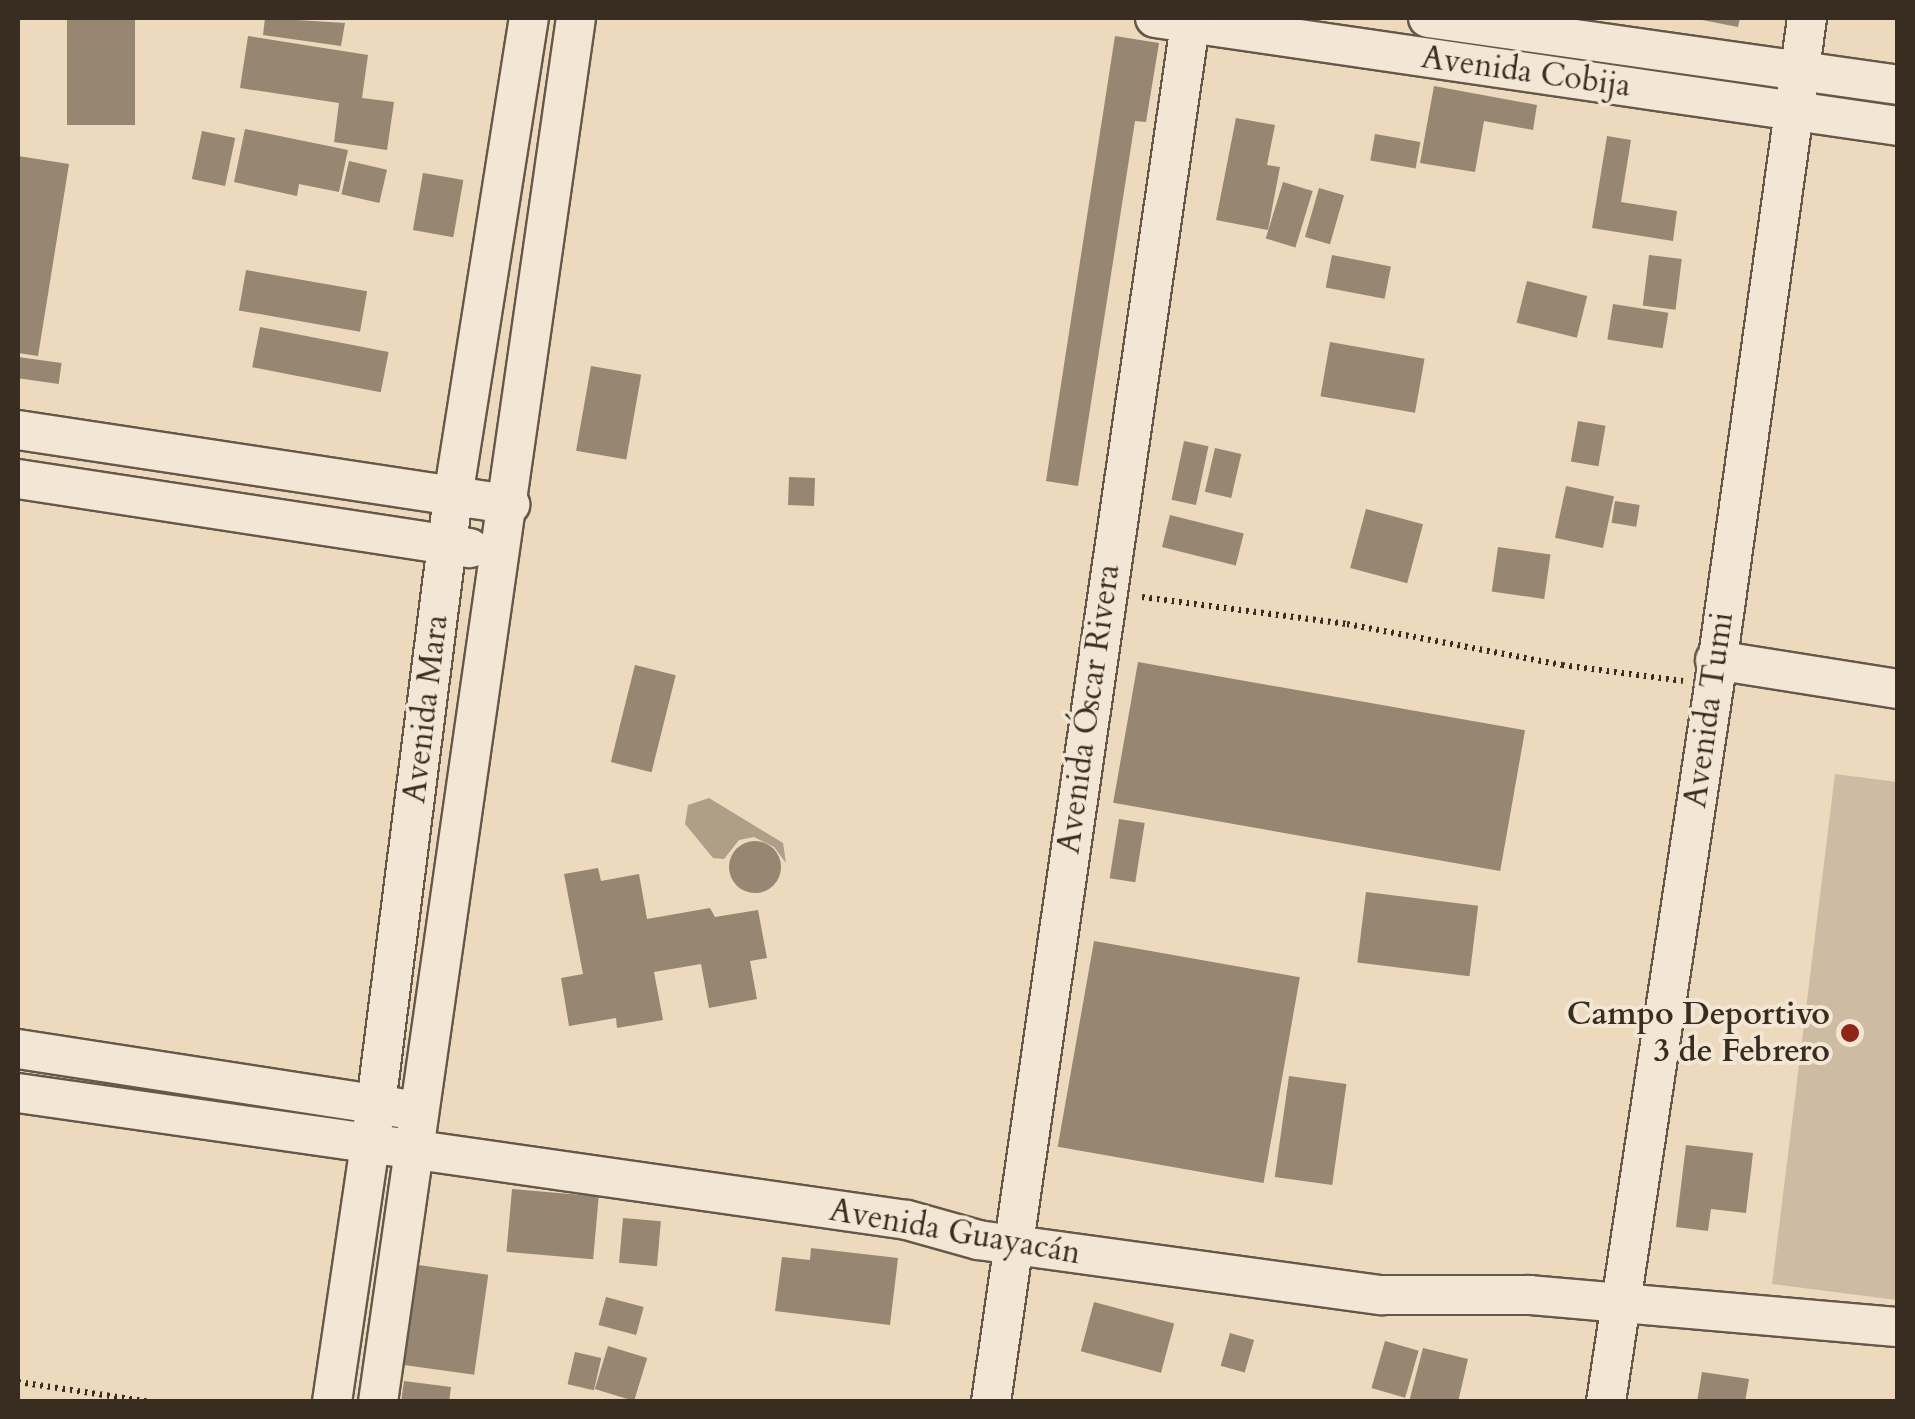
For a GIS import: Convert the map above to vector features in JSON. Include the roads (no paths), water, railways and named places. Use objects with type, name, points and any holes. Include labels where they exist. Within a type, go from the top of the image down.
[{"type":"street","name":"Avenida Mara","points":[[332,1402],[367,1144],[376,1104],[446,544],[530,18]]},
{"type":"street","name":"Avenida Mara","points":[[378,1402],[510,504],[576,18]]},
{"type":"street","name":"Avenida Cobija","points":[[1428,18],[1898,84]]},
{"type":"street","name":"Avenida Tumi","points":[[1606,1402],[1715,673],[1806,18]]},
{"type":"street","name":"Avenida Cobija","points":[[1179,19],[1898,126]]},
{"type":"street","name":"Avenida Óscar Rivera","points":[[991,1402],[1106,593],[1179,19]]},
{"type":"street","points":[[18,430],[510,504]]},
{"type":"street","points":[[18,478],[502,553]]},
{"type":"street","points":[[1715,673],[1898,689]]},
{"type":"street","points":[[18,1049],[422,1112]]},
{"type":"street","name":"Avenida Guayacán","points":[[18,1093],[907,1220],[1011,1244],[1382,1294],[1530,1294],[1898,1326]]},
{"type":"place","name":"Campo Deportivo 3 de Febrero","points":[[1850,1033]]}]
